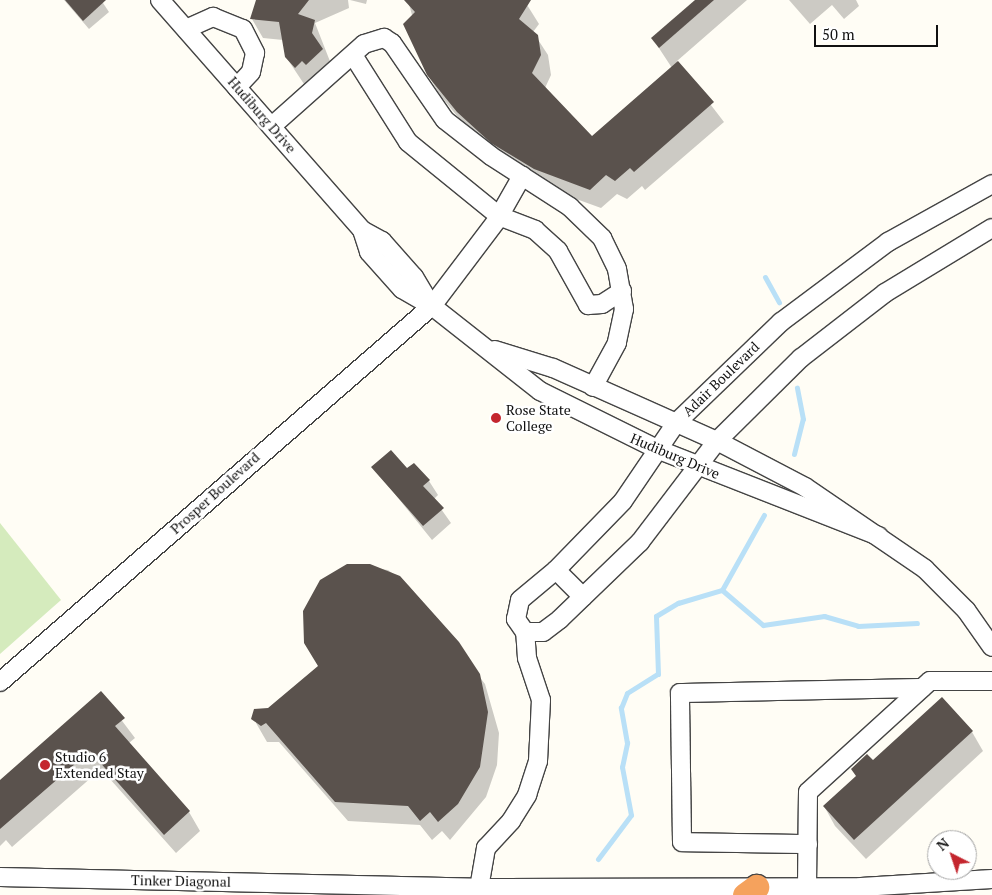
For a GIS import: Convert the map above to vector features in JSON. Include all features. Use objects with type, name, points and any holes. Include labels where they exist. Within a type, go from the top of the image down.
[{"type":"street","name":"Hudiburg Drive","points":[[160,0],[362,230],[369,252],[402,289],[432,306],[487,347],[540,391],[659,450],[879,536]]},
{"type":"street","points":[[186,29],[213,17],[243,29],[255,53],[251,72],[237,87]]},
{"type":"street","points":[[272,126],[353,54],[374,39],[392,43],[446,120],[522,176],[587,220],[612,254],[622,291],[624,310],[617,343],[593,387]]},
{"type":"street","points":[[353,54],[408,142],[499,216],[535,230],[558,251],[588,306],[602,304],[622,291]]},
{"type":"street","name":"Prosper Boulevard","points":[[0,682],[432,306],[499,216],[522,176]]},
{"type":"street","name":"Adair Boulevard","points":[[479,888],[486,848],[511,822],[527,795],[538,761],[540,700],[527,658],[525,632],[516,618],[520,600],[556,570],[623,501],[676,423],[752,348],[820,290],[888,242],[992,184]]},
{"type":"street","points":[[525,632],[543,632],[583,597],[640,542],[716,441],[775,380],[828,335],[927,265],[992,228]]},
{"type":"street","name":"Hudiburg Drive","points":[[487,347],[553,368],[716,441],[805,487],[879,536],[942,585],[992,647]]},
{"type":"street","points":[[556,570],[583,597]]},
{"type":"street","points":[[807,887],[808,792],[930,681],[992,680]]},
{"type":"street","points":[[808,844],[682,842],[680,693],[922,688]]},
{"type":"street","name":"Tinker Diagonal","points":[[0,877],[479,888],[751,891],[992,879]]},
{"type":"green space","points":[[0,523],[61,600],[0,654]]},
{"type":"building","points":[[65,0],[106,0],[83,21]]},
{"type":"building","points":[[256,0],[309,0],[298,14],[315,20],[312,33],[323,49],[306,65],[302,61],[295,68],[285,57],[279,22],[250,19]]},
{"type":"building","points":[[404,0],[531,0],[519,19],[538,35],[541,55],[532,73],[592,136],[678,61],[714,102],[634,172],[630,168],[615,181],[606,175],[590,190],[534,169],[491,143],[457,112],[427,75],[403,24],[415,12]]},
{"type":"building","points":[[695,0],[714,0],[659,48],[651,38]]},
{"type":"building","points":[[391,450],[407,468],[414,463],[430,480],[423,486],[444,508],[423,526],[371,467]]},
{"type":"building","points":[[347,564],[370,564],[400,576],[459,642],[480,674],[488,712],[480,767],[458,804],[438,822],[430,812],[420,821],[408,806],[335,802],[266,723],[261,726],[251,719],[254,709],[268,708],[318,666],[304,643],[303,611],[320,580]]},
{"type":"building","name":"Studio 6 Extended Stay","points":[[101,691],[125,718],[115,726],[190,811],[164,835],[90,751],[0,829],[0,780]]},
{"type":"building","points":[[942,697],[973,731],[854,840],[823,806],[856,776],[851,769],[867,754],[873,760]]},
{"type":"waterway","points":[[765,277],[779,302]]},
{"type":"waterway","points":[[794,454],[803,419],[797,388]]},
{"type":"waterway","points":[[722,590],[764,515]]},
{"type":"waterway","points":[[598,859],[631,815],[622,767],[627,743],[621,708],[627,693],[658,674],[656,616],[678,603],[722,590],[763,625],[824,616],[858,626],[917,623]]},
{"type":"place","name":"Rose State College","points":[[496,418]]},
{"type":"place","name":"Studio 6 Extended Stay","points":[[45,765]]}]
